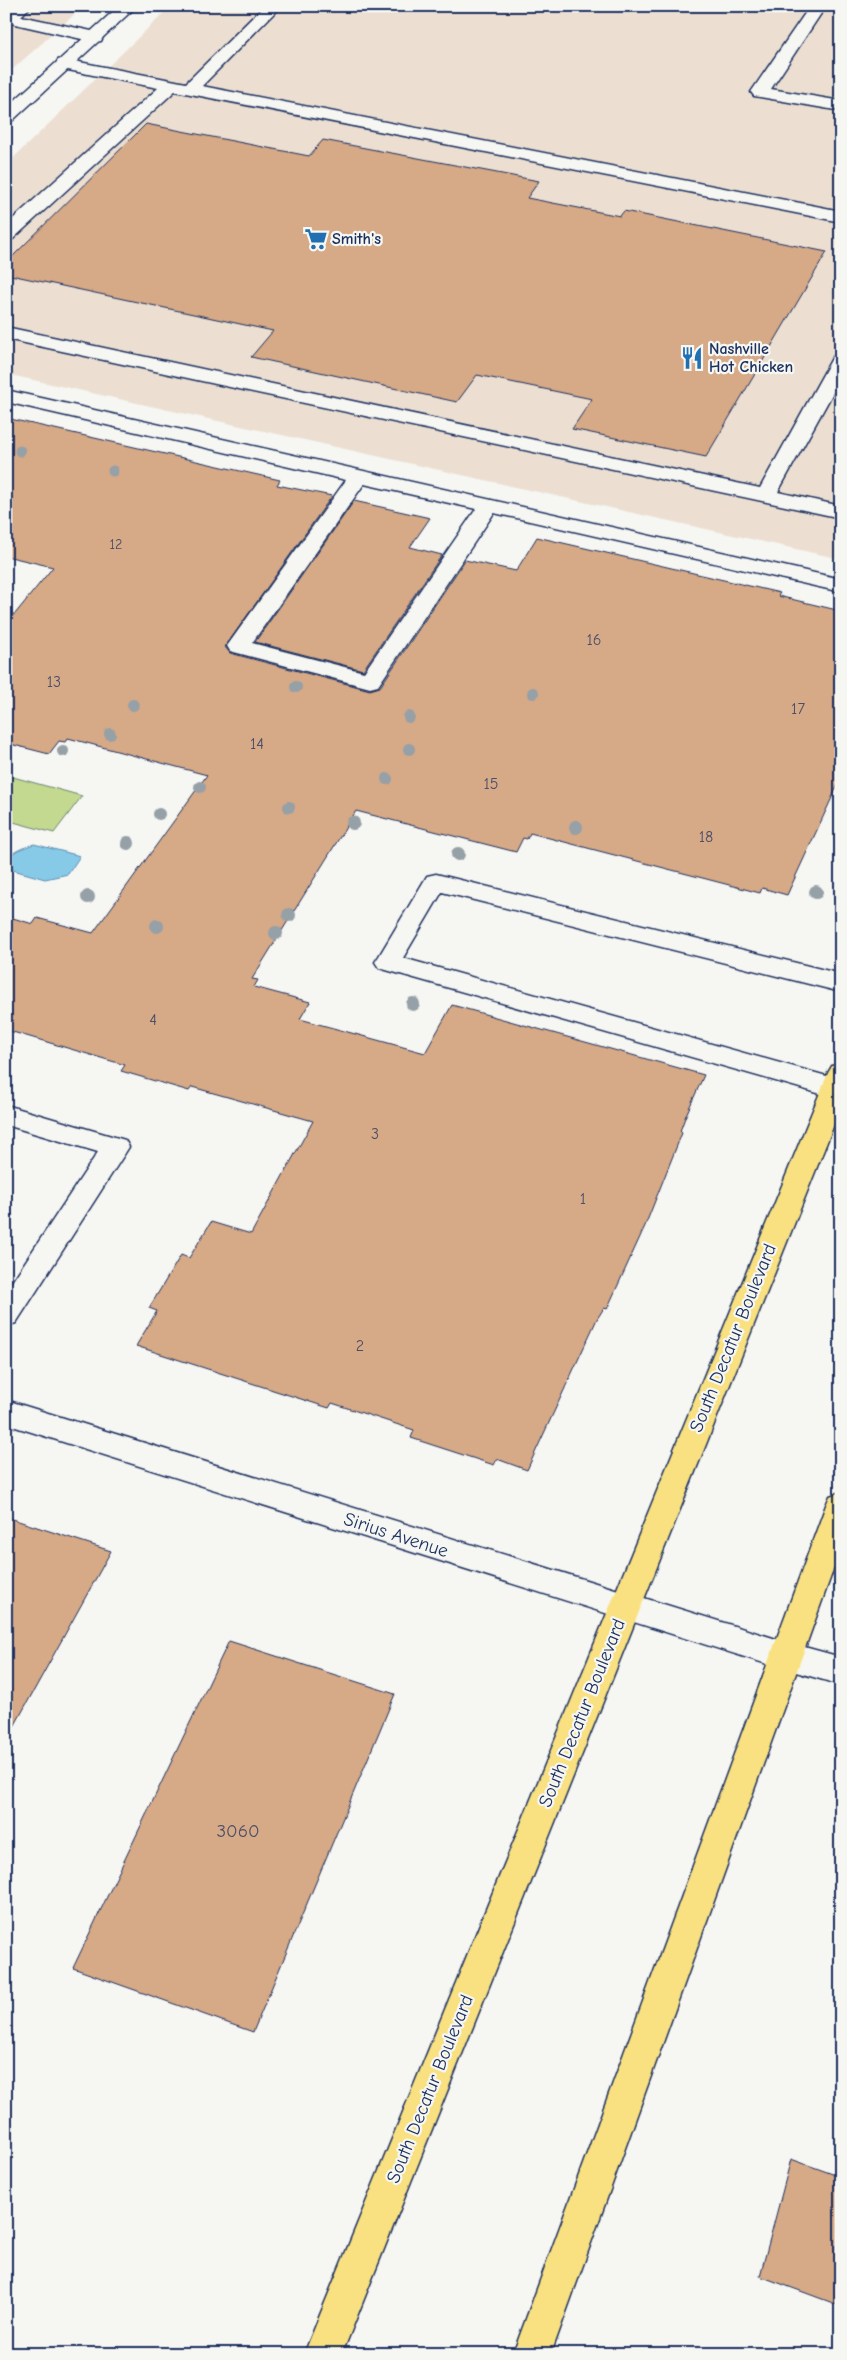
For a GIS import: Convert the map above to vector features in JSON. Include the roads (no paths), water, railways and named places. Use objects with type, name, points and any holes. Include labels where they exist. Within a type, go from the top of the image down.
[{"type":"main road","name":"South Decatur Boulevard","points":[[323,2354],[838,1080]]},
{"type":"main road","points":[[532,2354],[841,1505]]},
{"type":"street","points":[[23,6],[9,18],[95,37]]},
{"type":"street","points":[[6,117],[128,6]]},
{"type":"street","points":[[189,89],[273,6]]},
{"type":"street","points":[[818,6],[760,92],[841,106]]},
{"type":"street","points":[[64,64],[841,217]]},
{"type":"street","points":[[6,235],[171,85]]},
{"type":"street","points":[[6,333],[841,512]]},
{"type":"street","points":[[766,496],[841,360]]},
{"type":"street","points":[[6,396],[841,586]]},
{"type":"street","points":[[359,476],[238,646],[370,681],[489,506]]},
{"type":"street","points":[[838,1080],[388,962],[436,882],[841,983]]},
{"type":"street","points":[[6,1115],[115,1147],[6,1316]]},
{"type":"street","name":"Sirius Avenue","points":[[6,1412],[625,1607],[841,1671]]},
{"type":"water","points":[[34,844],[80,856],[68,874],[45,879],[6,868],[11,855]]},
{"type":"place","name":"Smith's","points":[[316,239]]},
{"type":"place","name":"Nashville Hot Chicken","points":[[692,358]]}]
